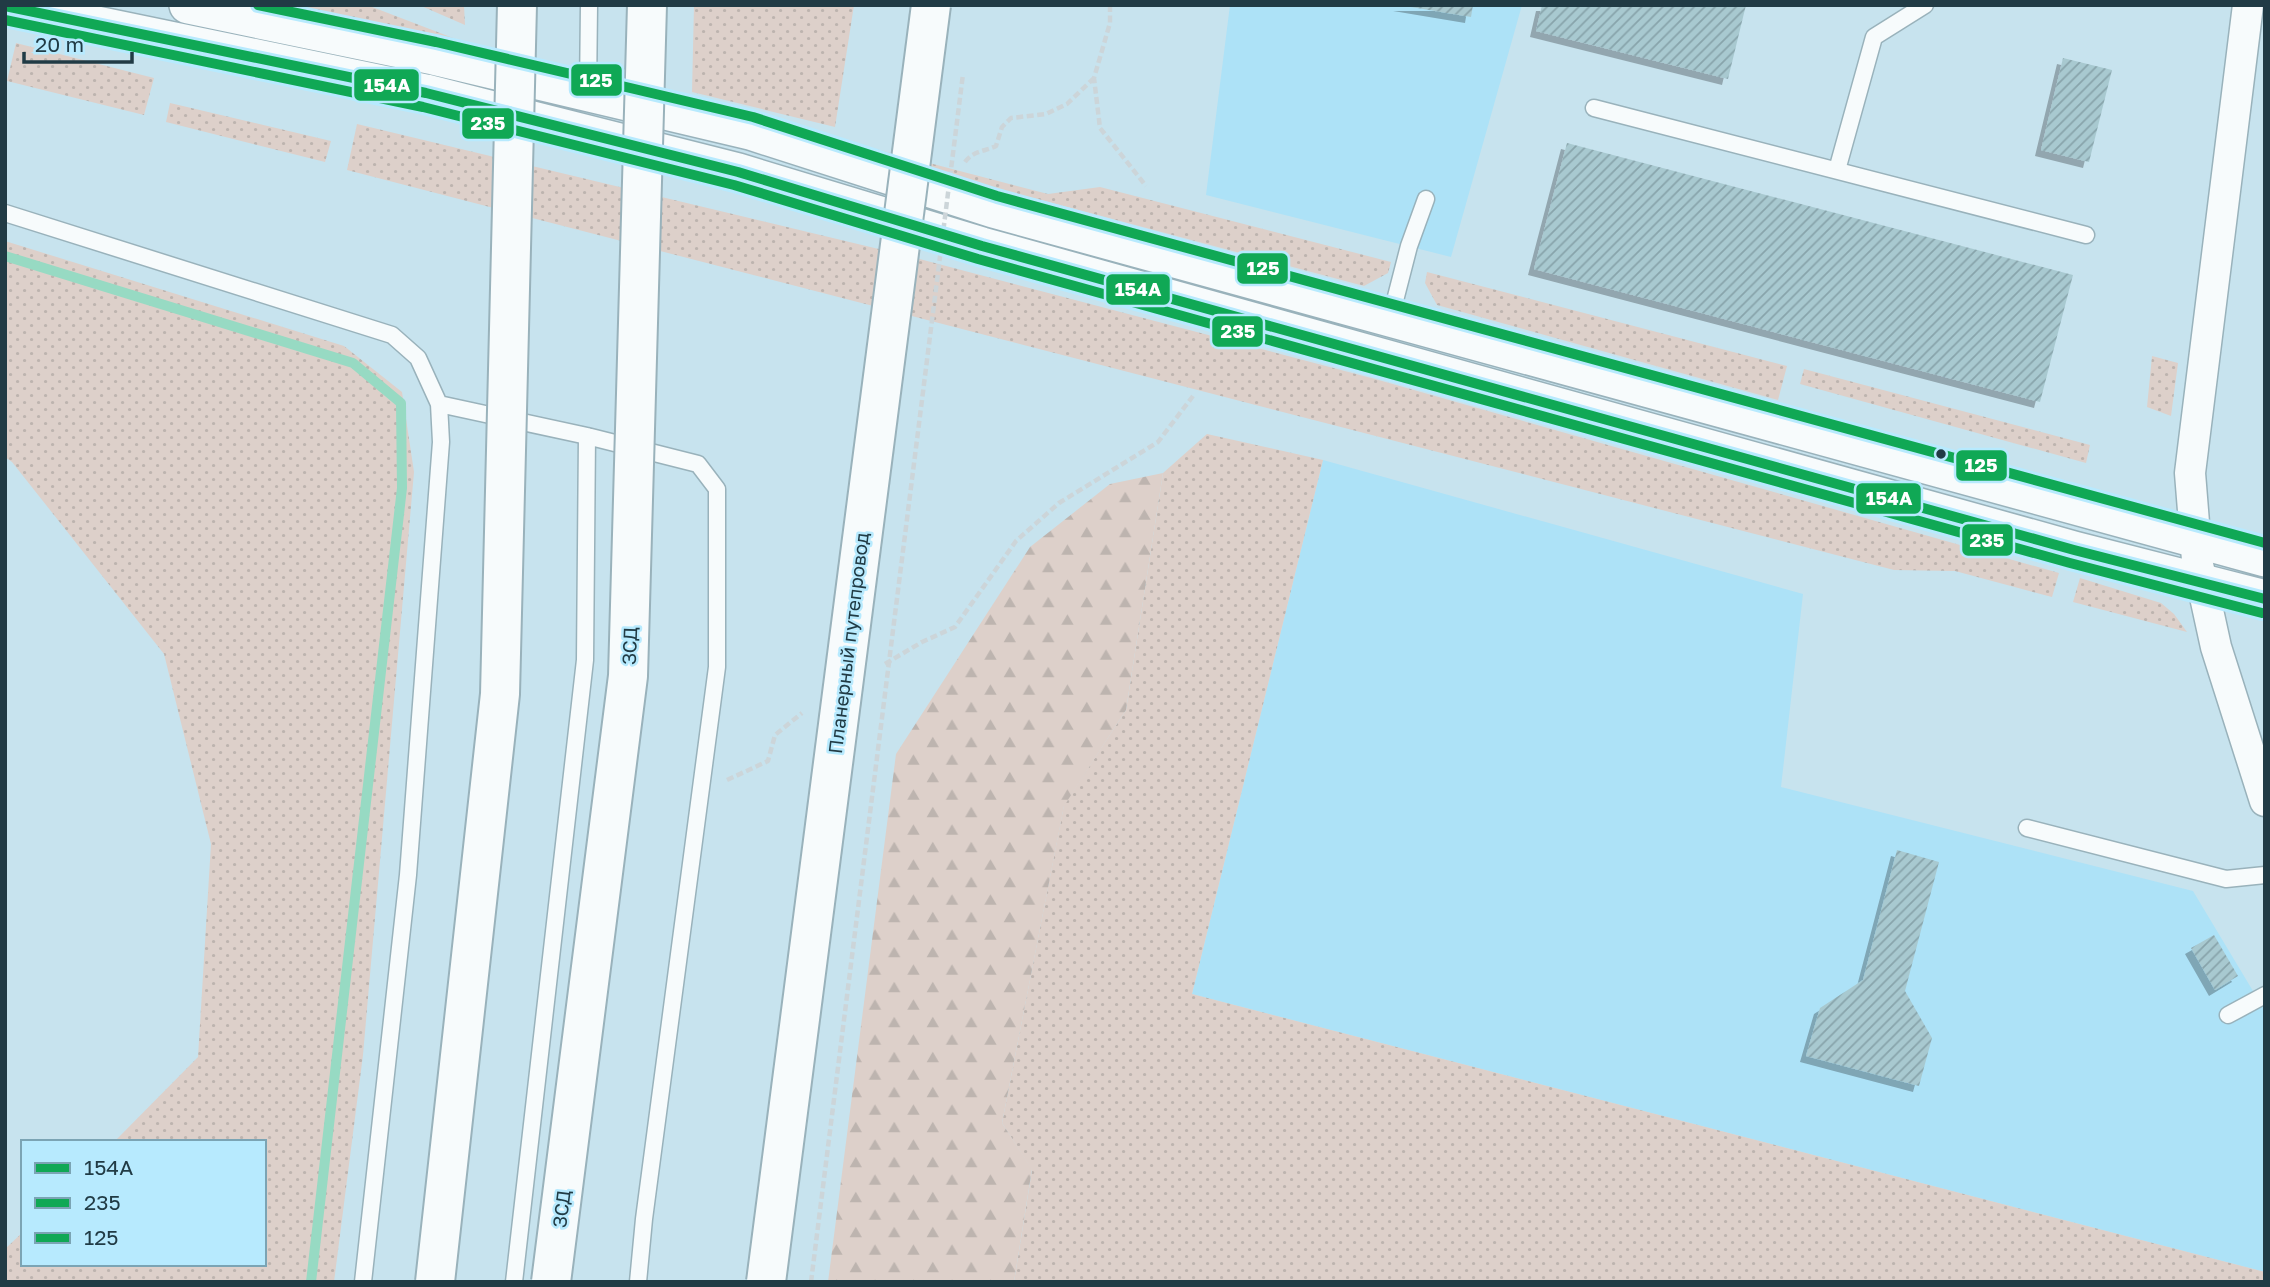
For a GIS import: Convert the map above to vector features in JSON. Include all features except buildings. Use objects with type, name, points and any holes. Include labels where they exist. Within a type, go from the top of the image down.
[{"type":"main road","points":[[435,1282],[500,694],[517,5]]},
{"type":"main road","name":"ЗСД","points":[[551,1282],[628,676],[648,5]]},
{"type":"main road","name":"Планерный путепровод","points":[[766,1282],[930,5]]},
{"type":"street","points":[[188,5],[433,56],[750,131],[1385,339],[2074,550],[2198,561],[2265,558]]},
{"type":"street","points":[[2248,5],[2190,473],[2198,561],[2216,647],[2265,801]]},
{"type":"street","points":[[6,9],[413,90],[724,169],[982,246],[1385,339]]},
{"type":"street","points":[[2198,561],[2265,599]]},
{"type":"lane","points":[[588,93],[589,5]]},
{"type":"lane","points":[[1837,170],[1874,37],[1925,5]]},
{"type":"lane","points":[[1594,108],[2086,235]]},
{"type":"lane","points":[[1385,339],[1409,246],[1426,199]]},
{"type":"lane","points":[[5,213],[392,335],[418,358],[439,404],[441,442],[408,875],[363,1282]]},
{"type":"lane","points":[[439,404],[587,436],[698,464],[717,489],[717,667],[638,1282]]},
{"type":"lane","points":[[514,1282],[585,660],[587,436]]},
{"type":"lane","points":[[2027,828],[2226,879],[2265,875]]},
{"type":"lane","points":[[2228,1016],[2265,996]]},
{"type":"path","points":[[1110,5],[1110,23],[1094,78],[1100,128],[1146,186]]},
{"type":"path","points":[[811,1282],[965,61]]},
{"type":"path","points":[[965,163],[970,155],[979,150],[996,146],[1002,127],[1011,118],[1046,114],[1067,104],[1094,78]]},
{"type":"path","points":[[875,670],[922,642],[955,627],[1016,541],[1059,503],[1158,442],[1193,396]]},
{"type":"path","points":[[698,810],[710,791],[726,780],[768,761],[775,735],[804,712]]},
{"type":"shaded area","points":[[1230,5],[1522,5],[1451,257],[1206,195]]},
{"type":"shaded area","points":[[1323,460],[1803,594],[1781,787],[2193,891],[2265,1011],[2265,1272],[1192,994]]},
{"type":"green space","points":[[239,5],[367,5],[461,41],[575,71]]},
{"type":"green space","points":[[419,5],[464,5],[465,25]]},
{"type":"green space","points":[[694,5],[854,5],[835,127],[692,92]]},
{"type":"green space","points":[[16,43],[154,78],[144,115],[7,81]]},
{"type":"green space","points":[[596,76],[1048,194],[1100,187],[1391,262],[1388,273],[1364,286],[1045,201],[604,94]]},
{"type":"green space","points":[[170,103],[331,141],[325,162],[166,122]]},
{"type":"green space","points":[[357,124],[912,257],[1375,379],[2059,573],[2052,597],[1955,571],[1894,570],[347,170]]},
{"type":"green space","points":[[5,241],[344,346],[402,392],[414,472],[363,1055],[334,1282],[5,1282],[5,1249],[21,1234],[21,1266],[266,1266],[266,1140],[116,1140],[198,1057],[211,844],[164,654],[12,462],[5,457]]},
{"type":"green space","points":[[1427,272],[1787,366],[1778,400],[1437,305],[1425,283]]},
{"type":"green space","points":[[2152,356],[2178,363],[2171,416],[2147,407]]},
{"type":"green space","points":[[1804,369],[2090,445],[2086,463],[1800,384]]},
{"type":"green space","points":[[1207,434],[1323,460],[1192,994],[2265,1272],[2265,1282],[1014,1282],[1032,1170],[1002,1123],[1064,805],[1126,710],[1163,473]]},
{"type":"green space","points":[[1163,473],[1126,710],[1064,806],[1002,1123],[1032,1169],[1014,1282],[828,1282],[896,754],[1030,547],[1110,484]]},
{"type":"green space","points":[[2080,578],[2161,603],[2174,614],[2187,632],[2073,602]]},
{"type":"waterway","points":[[5,256],[353,363],[401,403],[402,488],[311,1282]]},
{"type":"transit line","name":"125","points":[[258,5],[436,42],[753,117],[997,196],[2265,543]]},
{"type":"transit line","name":"154А","points":[[5,6],[426,93],[738,172],[982,246],[2074,550],[2265,599]]},
{"type":"transit line","name":"235","points":[[5,20],[423,107],[734,185],[978,259],[2070,563],[2262,613]]}]
